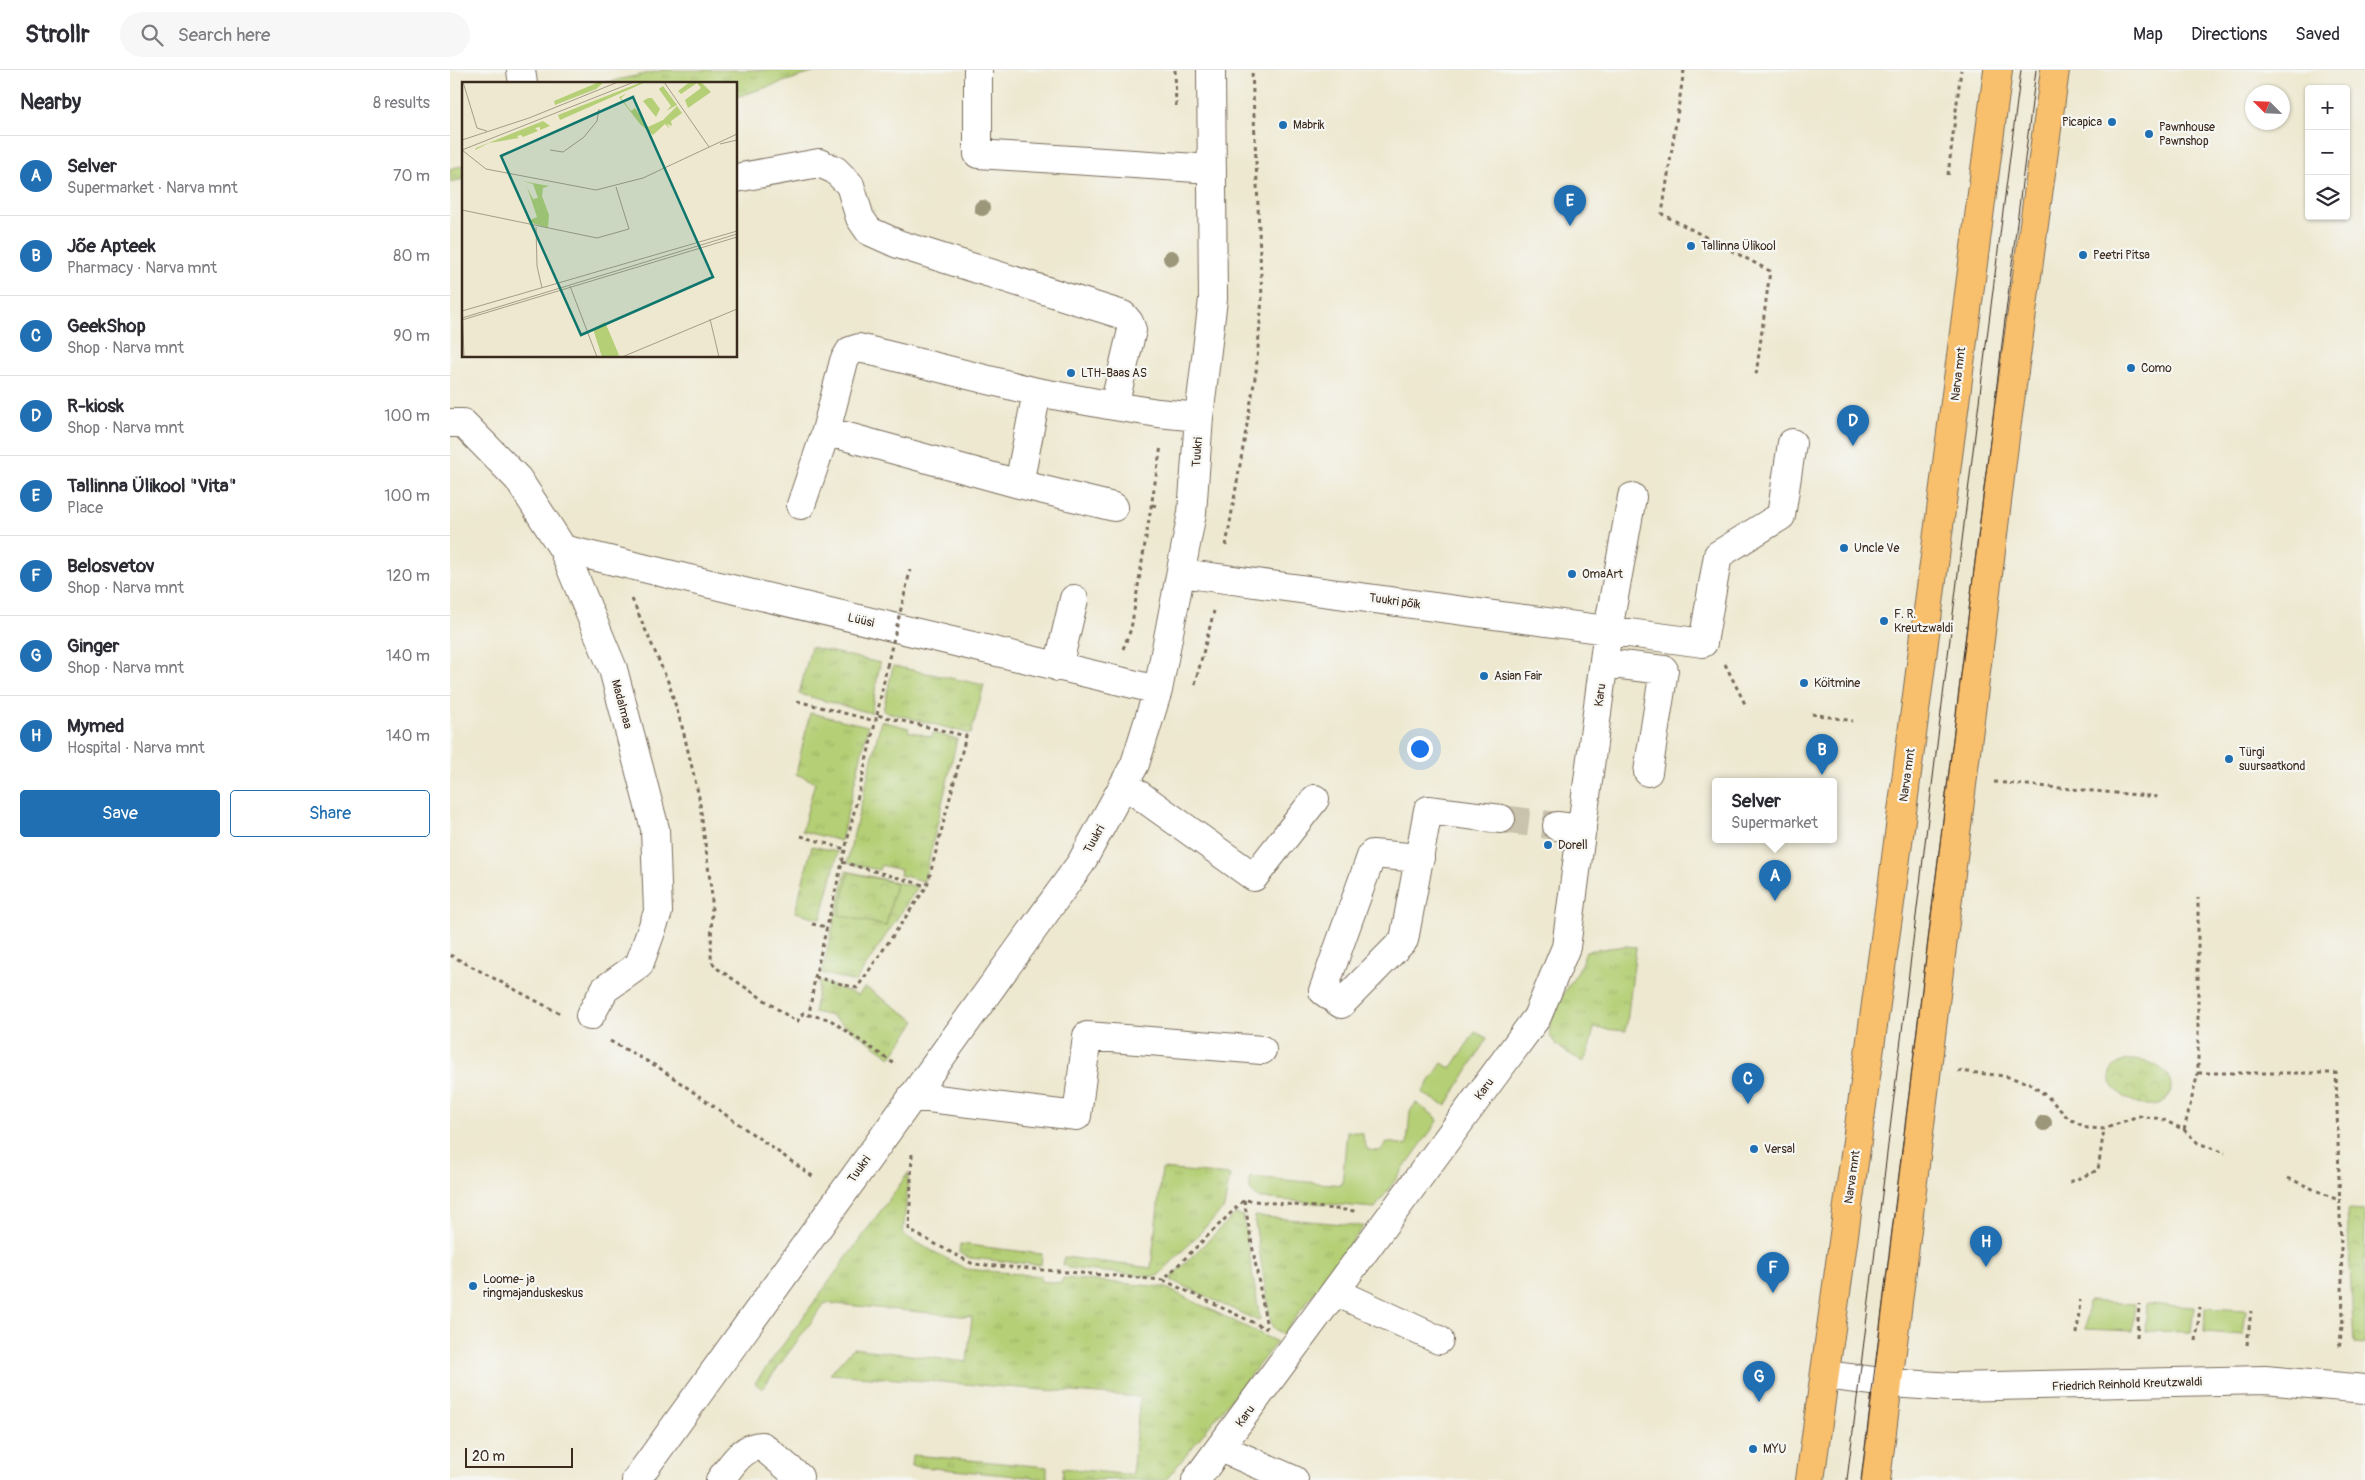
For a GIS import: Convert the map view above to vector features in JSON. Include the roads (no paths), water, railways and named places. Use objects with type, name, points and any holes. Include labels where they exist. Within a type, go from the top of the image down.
[{"type":"main road","name":"Narva mnt","points":[[1810,1480],[1926,631],[1960,350],[1998,70]]},
{"type":"main road","points":[[1876,1480],[2005,437],[2055,70]]},
{"type":"street","points":[[978,70],[978,154],[1212,169]]},
{"type":"street","name":"Tuukri","points":[[636,1480],[1080,863],[1135,764],[1158,690],[1192,513],[1199,417],[1213,299],[1211,70]]},
{"type":"street","points":[[738,178],[819,163],[835,170],[850,185],[860,218],[869,231],[898,244],[1122,315],[1129,322],[1132,330],[1114,406]]},
{"type":"street","points":[[801,505],[826,430],[844,361],[850,351],[859,348],[1037,392],[1114,406],[1199,417]]},
{"type":"street","points":[[1019,484],[1037,392]]},
{"type":"street","name":"Madalmaa","points":[[450,423],[463,423],[518,480],[563,549],[613,669],[655,829],[658,912],[639,965],[605,990],[596,1026]]},
{"type":"street","points":[[826,430],[1019,484],[1114,507]]},
{"type":"street","name":"Tuukri põik","points":[[1181,573],[1703,643],[1718,555],[1780,516],[1792,443]]},
{"type":"street","name":"Karu","points":[[1196,1480],[1537,1017],[1566,947],[1570,828],[1604,663],[1608,630],[1632,497]]},
{"type":"street","name":"Lüüsi","points":[[563,549],[1158,690]]},
{"type":"street","points":[[1058,667],[1074,599]]},
{"type":"street","points":[[1604,663],[1664,670],[1648,772]]},
{"type":"street","points":[[1124,784],[1254,877],[1314,799]]},
{"type":"street","points":[[1420,858],[1372,854],[1323,990],[1341,1004],[1404,940],[1420,858],[1428,810],[1501,819]]},
{"type":"street","points":[[912,1096],[1077,1116],[1087,1036],[1262,1050]]},
{"type":"street","points":[[1336,1292],[1439,1340]]},
{"type":"street","name":"Friedrich Reinhold Kreutzwaldi","points":[[1825,1375],[1888,1383],[1953,1387],[2265,1380],[2365,1388]]},
{"type":"street","points":[[720,1480],[742,1454],[752,1446],[762,1446],[799,1477]]},
{"type":"street","points":[[1221,1448],[1294,1480]]},
{"type":"tunnel","points":[[1501,819],[1557,826]]},
{"type":"tram line","points":[[1847,1480],[2021,70]]},
{"type":"tram line","points":[[1861,1480],[2036,70]]},
{"type":"place","name":"Picapica","points":[[2112,122]]},
{"type":"place","name":"Mabrik","points":[[1283,125]]},
{"type":"place","name":"Pawnhouse Pawnshop","points":[[2149,134]]},
{"type":"place","name":"Tallinna Ülikool \"Vita\"","points":[[1570,226]]},
{"type":"place","name":"Tallinna Ülikool","points":[[1691,246]]},
{"type":"place","name":"Peetri Pitsa","points":[[2083,255]]},
{"type":"place","name":"Como","points":[[2131,368]]},
{"type":"place","name":"LTH-Baas AS","points":[[1071,373]]},
{"type":"place","name":"R-kiosk","points":[[1853,446]]},
{"type":"place","name":"Uncle Ve","points":[[1844,548]]},
{"type":"place","name":"OmaArt","points":[[1572,574]]},
{"type":"place","name":"F. R. Kreutzwaldi","points":[[1884,621]]},
{"type":"place","name":"Asian Fair","points":[[1484,676]]},
{"type":"place","name":"Köitmine","points":[[1804,683]]},
{"type":"place","name":"Türgi suursaatkond","points":[[2229,759]]},
{"type":"place","name":"Jõe Apteek","points":[[1822,775]]},
{"type":"place","name":"Dorell","points":[[1548,845]]},
{"type":"place","name":"Selver","points":[[1775,901]]},
{"type":"place","name":"GeekShop","points":[[1748,1104]]},
{"type":"place","name":"Versal","points":[[1754,1149]]},
{"type":"place","name":"Mymed","points":[[1986,1267]]},
{"type":"place","name":"Loome- ja ringmajanduskeskus","points":[[473,1286]]},
{"type":"place","name":"Belosvetov","points":[[1773,1293]]},
{"type":"place","name":"Ginger","points":[[1759,1402]]},
{"type":"place","name":"MYU","points":[[1753,1449]]}]
